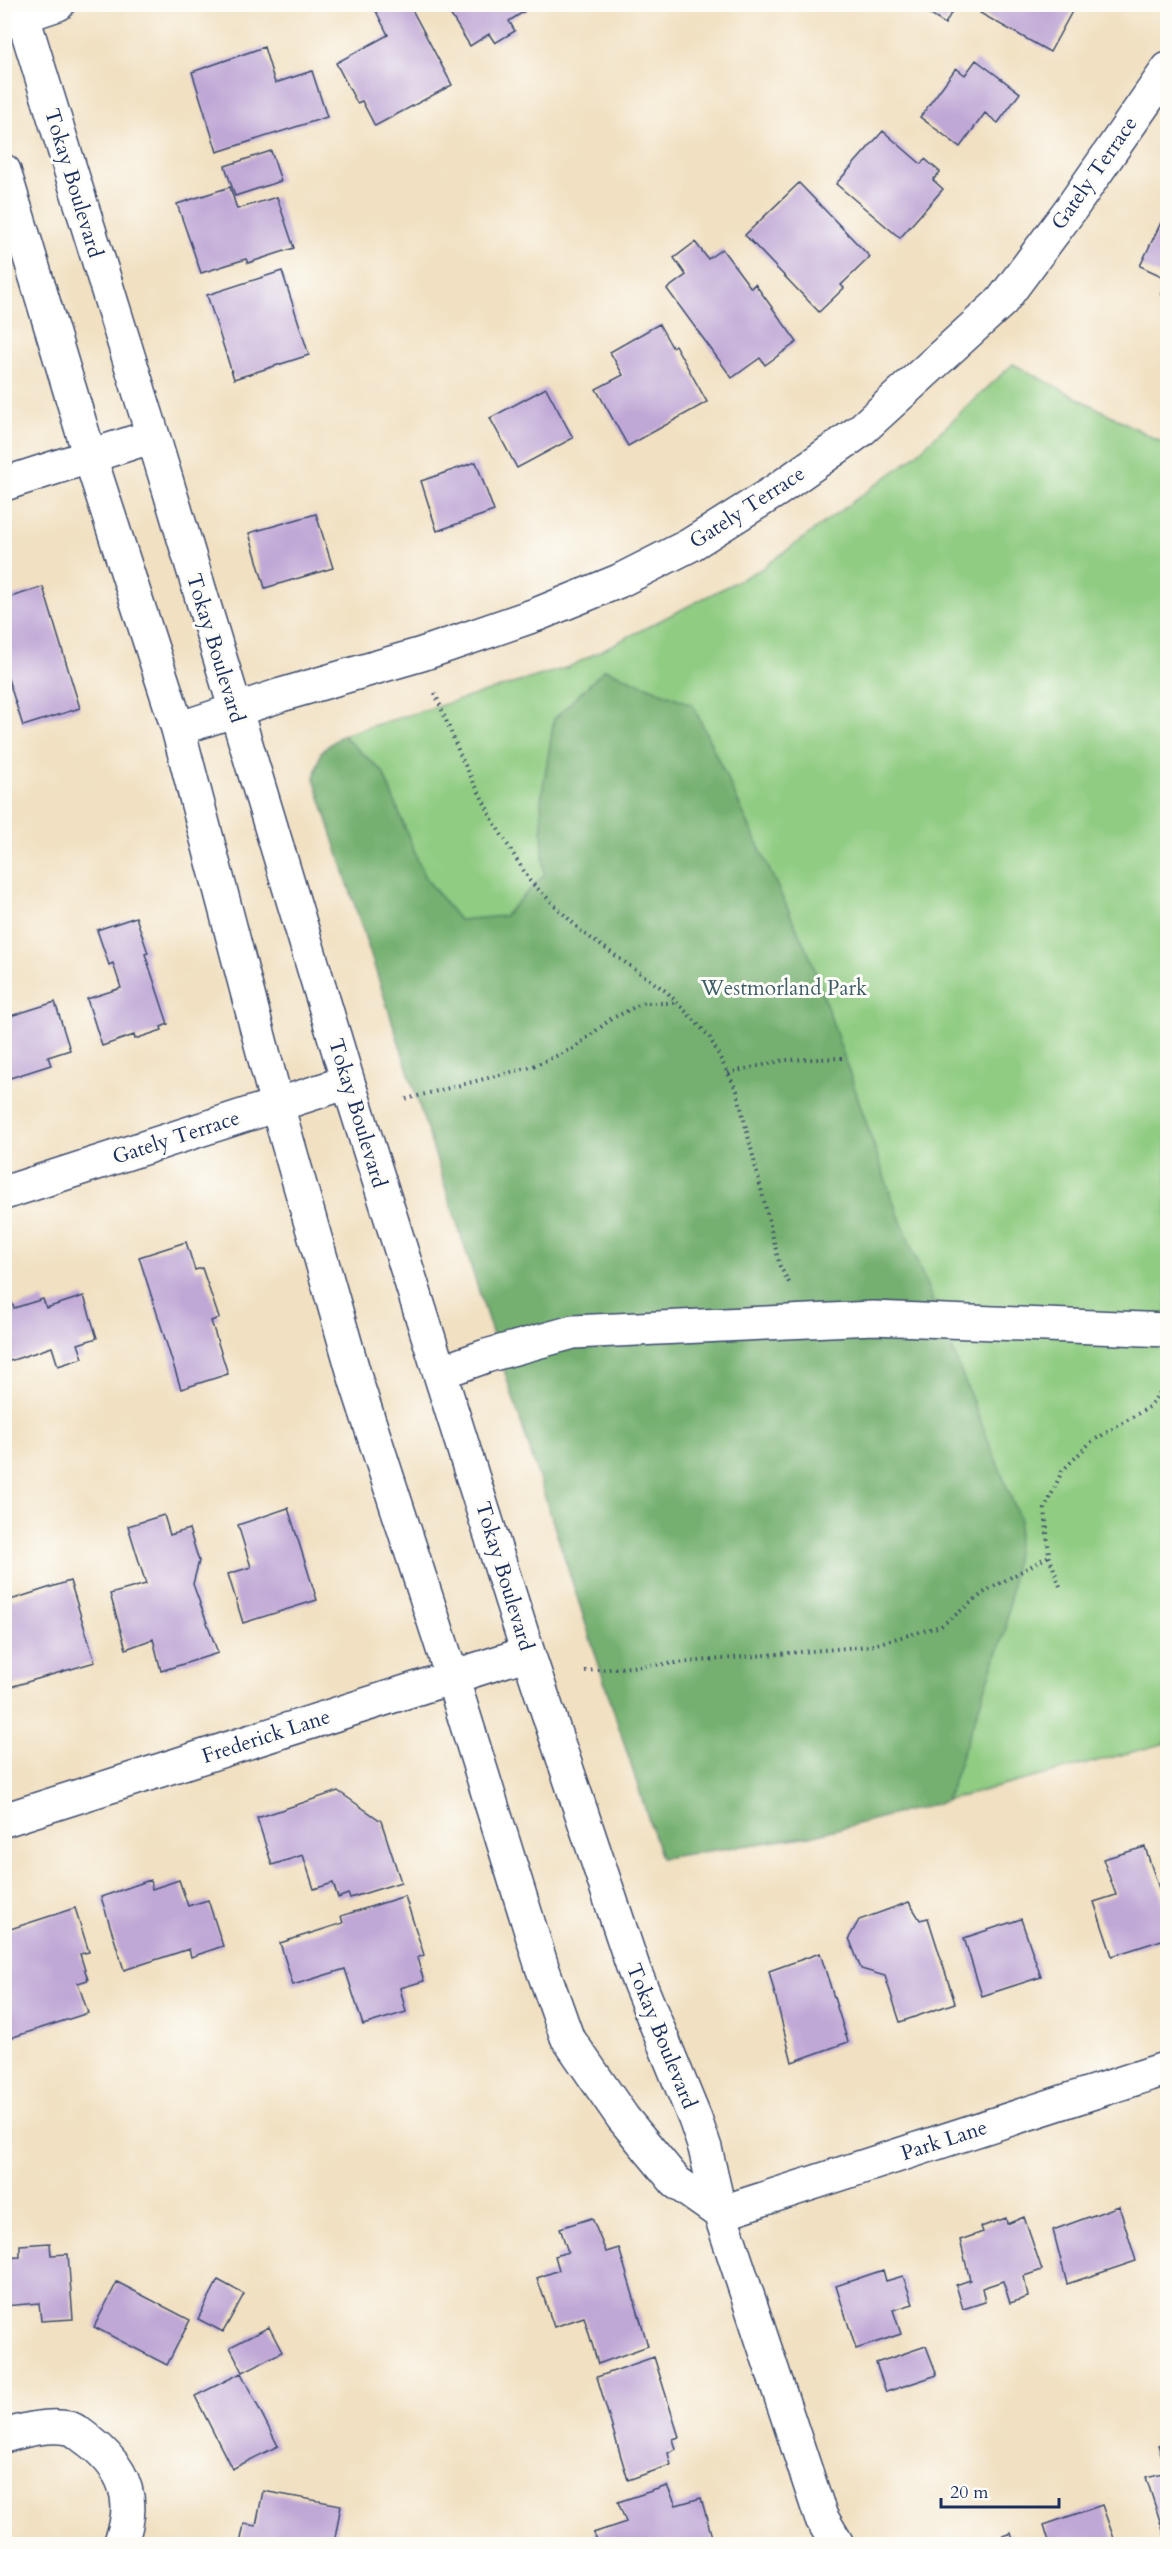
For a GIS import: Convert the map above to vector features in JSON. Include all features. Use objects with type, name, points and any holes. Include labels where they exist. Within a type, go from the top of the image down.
[{"type":"street","points":[[15,14],[58,4]]},
{"type":"street","name":"Tokay Boulevard","points":[[15,14],[153,436],[348,1082],[528,1653],[634,1970],[705,2148],[720,2213],[826,2535]]},
{"type":"street","name":"Gately Terrace","points":[[178,729],[281,695],[449,645],[538,614],[619,581],[690,545],[777,490],[860,430],[1002,301],[1070,210],[1167,69]]},
{"type":"street","points":[[4,171],[90,457],[178,729],[277,1105],[356,1381],[452,1677],[542,1967],[567,2037],[623,2118],[676,2182],[720,2213]]},
{"type":"street","points":[[4,484],[153,436]]},
{"type":"street","name":"Gately Terrace","points":[[4,1193],[348,1082]]},
{"type":"street","points":[[441,1372],[486,1356],[573,1332],[873,1318],[1167,1330]]},
{"type":"street","name":"Frederick Lane","points":[[4,1820],[528,1653]]},
{"type":"street","name":"Park Lane","points":[[720,2213],[1167,2068]]},
{"type":"street","points":[[4,2436],[32,2428],[71,2428],[106,2454],[128,2493],[128,2524],[120,2544]]},
{"type":"path","points":[[435,693],[476,787],[496,826],[530,881],[582,932],[667,992],[709,1036],[737,1092],[780,1266],[810,1321]]},
{"type":"path","points":[[406,1100],[531,1067],[574,1048],[610,1019],[643,1003],[677,1003]]},
{"type":"path","points":[[728,1073],[785,1060],[844,1058]]},
{"type":"path","points":[[1060,1586],[1049,1556],[1045,1509],[1062,1471],[1091,1442],[1149,1407],[1167,1382]]},
{"type":"path","points":[[585,1671],[869,1646],[941,1626],[986,1591],[1049,1556]]},
{"type":"green space","name":"Westmorland Park","points":[[1013,364],[1167,445],[1167,1743],[810,1836],[661,1858],[314,778],[321,752],[342,735],[569,667],[761,569],[911,459]]},
{"type":"green space","points":[[605,669],[693,705],[811,959],[891,1196],[1020,1520],[1006,1629],[946,1801],[810,1836],[661,1858],[314,778],[321,752],[342,735],[383,772],[424,876],[459,920],[504,916],[544,875],[541,800],[554,719]]},
{"type":"building","points":[[388,4],[409,4],[452,85],[375,126],[362,101],[357,103],[336,63],[388,35],[376,11]]},
{"type":"building","points":[[444,4],[536,4],[509,21],[515,31],[495,43],[489,34],[470,46]]},
{"type":"building","points":[[913,4],[956,4],[945,24]]},
{"type":"building","points":[[985,4],[1076,4],[1050,52],[980,13]]},
{"type":"building","points":[[264,47],[275,83],[312,71],[327,117],[217,152],[192,72]]},
{"type":"building","points":[[976,60],[1020,93],[998,123],[985,113],[960,147],[920,117],[956,68],[965,75]]},
{"type":"building","points":[[883,131],[921,164],[925,159],[940,172],[933,180],[943,189],[900,238],[836,184]]},
{"type":"building","points":[[271,151],[281,181],[235,196],[225,166]]},
{"type":"building","points":[[799,183],[870,257],[841,285],[844,288],[819,312],[745,235]]},
{"type":"building","points":[[230,187],[237,209],[277,197],[294,248],[248,263],[246,259],[201,273],[177,204]]},
{"type":"building","points":[[1168,208],[1168,279],[1140,266]]},
{"type":"building","points":[[695,242],[708,259],[722,249],[751,288],[755,284],[797,342],[765,365],[760,358],[732,378],[667,289],[686,275],[674,258]]},
{"type":"building","points":[[282,271],[309,355],[234,379],[207,295]]},
{"type":"building","points":[[1168,281],[1168,298],[1161,295]]},
{"type":"building","points":[[659,324],[672,347],[675,345],[707,402],[628,446],[596,389],[623,375],[610,352]]},
{"type":"building","points":[[546,388],[573,438],[517,468],[490,418]]},
{"type":"building","points":[[476,462],[494,511],[437,531],[421,481]]},
{"type":"building","points":[[316,514],[333,568],[265,588],[249,533]]},
{"type":"building","points":[[43,587],[80,708],[23,726],[4,666],[4,599]]},
{"type":"building","points":[[136,917],[148,953],[145,954],[168,1024],[161,1027],[162,1030],[135,1039],[134,1035],[102,1046],[87,999],[121,988],[113,963],[109,965],[97,930]]},
{"type":"building","points":[[55,1002],[70,1050],[48,1057],[51,1065],[4,1080],[4,1018]]},
{"type":"building","points":[[186,1242],[195,1270],[202,1268],[219,1318],[211,1321],[228,1374],[181,1389],[139,1257]]},
{"type":"building","points":[[84,1296],[97,1338],[78,1344],[83,1358],[58,1366],[52,1347],[4,1363],[4,1299],[10,1298],[14,1308],[43,1299],[46,1308]]},
{"type":"building","points":[[288,1508],[317,1600],[243,1623],[228,1574],[251,1567],[238,1525]]},
{"type":"building","points":[[164,1515],[170,1535],[189,1529],[199,1561],[193,1584],[218,1653],[161,1671],[153,1639],[126,1649],[110,1594],[146,1584],[128,1526]]},
{"type":"building","points":[[70,1581],[95,1662],[10,1687],[4,1668],[4,1602]]},
{"type":"building","points":[[338,1791],[381,1821],[401,1882],[350,1898],[348,1894],[338,1898],[333,1883],[314,1889],[303,1855],[272,1865],[257,1818]]},
{"type":"building","points":[[1145,1847],[1168,1915],[1168,1938],[1112,1956],[1094,1902],[1116,1895],[1103,1859]]},
{"type":"building","points":[[150,1880],[152,1889],[179,1880],[188,1906],[208,1900],[223,1946],[191,1957],[189,1949],[124,1970],[101,1897]]},
{"type":"building","points":[[405,1896],[424,1955],[417,1958],[424,1981],[400,1988],[406,2012],[363,2025],[345,1969],[293,1985],[280,1943],[343,1923],[341,1916]]},
{"type":"building","points":[[909,1902],[920,1920],[928,1918],[955,2003],[900,2022],[885,1976],[861,1969],[849,1938],[859,1920]]},
{"type":"building","points":[[75,1908],[89,1952],[80,1954],[88,1980],[78,1983],[88,2013],[4,2040],[4,1931]]},
{"type":"building","points":[[1021,1919],[1041,1977],[982,1996],[964,1938]]},
{"type":"building","points":[[820,1953],[848,2042],[792,2062],[769,1971]]},
{"type":"building","points":[[1119,2206],[1136,2261],[1067,2284],[1053,2230]]},
{"type":"building","points":[[1024,2217],[1042,2270],[1024,2276],[1028,2297],[1010,2303],[1003,2281],[982,2288],[985,2302],[963,2309],[956,2285],[970,2280],[960,2240],[983,2232],[981,2227],[1006,2218],[1007,2224]]},
{"type":"building","points":[[592,2218],[606,2252],[619,2248],[648,2346],[598,2364],[584,2317],[554,2327],[537,2278],[559,2270],[555,2256],[568,2252],[560,2228]]},
{"type":"building","points":[[50,2243],[51,2255],[68,2254],[73,2319],[41,2321],[39,2303],[4,2306],[4,2258],[20,2257],[20,2245]]},
{"type":"building","points":[[883,2270],[886,2281],[903,2276],[913,2304],[893,2310],[901,2334],[856,2349],[836,2286]]},
{"type":"building","points":[[218,2280],[244,2294],[223,2332],[198,2319]]},
{"type":"building","points":[[117,2282],[190,2320],[167,2365],[94,2327]]},
{"type":"building","points":[[269,2327],[282,2352],[243,2372],[230,2347]]},
{"type":"building","points":[[926,2346],[937,2375],[886,2392],[876,2363]]},
{"type":"building","points":[[654,2357],[679,2437],[673,2439],[676,2449],[668,2453],[671,2465],[628,2480],[597,2377]]},
{"type":"building","points":[[241,2373],[278,2446],[232,2469],[195,2396]]},
{"type":"building","points":[[1168,2441],[1167,2543],[1146,2477],[1167,2472],[1158,2445]]},
{"type":"building","points":[[667,2486],[676,2505],[701,2498],[714,2544],[597,2544],[593,2533],[626,2522],[618,2502]]},
{"type":"building","points":[[263,2491],[341,2505],[334,2544],[240,2544],[244,2524],[256,2526]]},
{"type":"building","points":[[1102,2505],[1116,2544],[1050,2544],[1044,2525]]},
{"type":"building","points":[[1011,2533],[1014,2544],[980,2544]]}]
